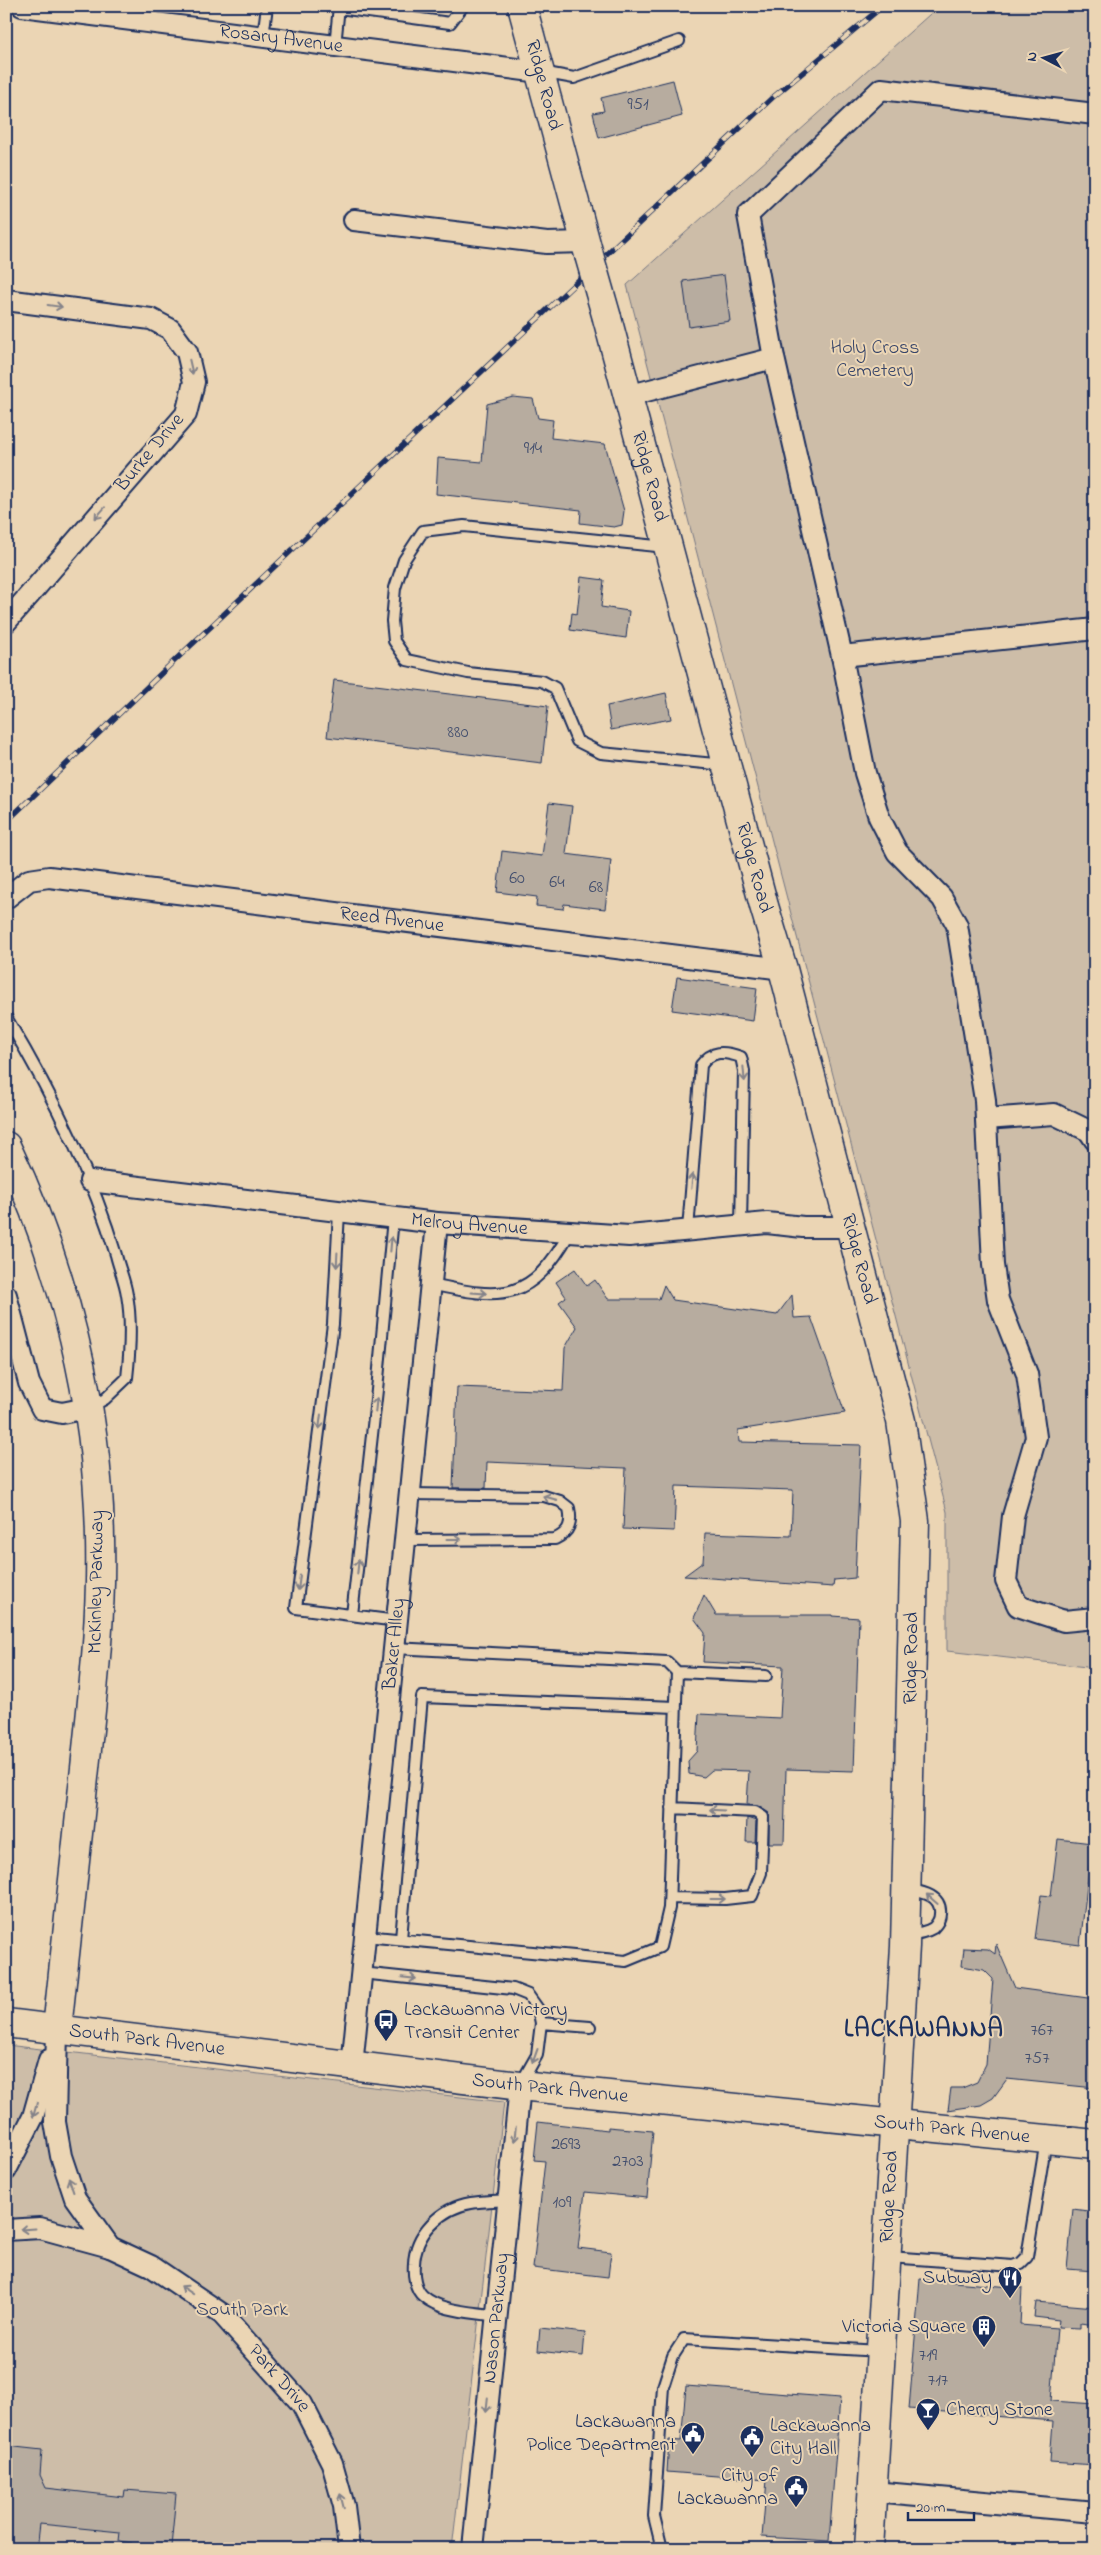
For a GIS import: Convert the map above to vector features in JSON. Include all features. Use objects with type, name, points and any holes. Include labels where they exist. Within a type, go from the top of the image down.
[{"type":"main road","name":"Ridge Road","points":[[522,6],[851,1227],[861,1272],[901,1421],[915,1521],[905,1936],[874,2492],[869,2549]]},
{"type":"main road","name":"McKinley Parkway","points":[[6,1146],[43,1236],[77,1355],[87,1408],[97,1484],[101,1589],[98,1650],[57,2029]]},
{"type":"main road","name":"South Park Avenue","points":[[6,2023],[520,2086],[894,2122],[1095,2144]]},
{"type":"street","name":"Rosary Avenue","points":[[22,6],[540,72]]},
{"type":"street","points":[[1095,114],[881,89],[748,215],[774,358],[842,656],[865,773],[879,817],[897,852],[942,898],[958,925],[986,1119],[993,1265],[998,1300],[1027,1374],[1036,1437],[1013,1516],[1006,1582],[1018,1606],[1064,1621],[1095,1618]]},
{"type":"street","points":[[354,220],[587,249]]},
{"type":"street","name":"Burke Drive","points":[[6,300],[151,319],[170,329],[187,352],[194,382],[186,414],[6,622]]},
{"type":"street","points":[[628,396],[774,358]]},
{"type":"street","points":[[842,656],[1095,629]]},
{"type":"street","name":"Reed Avenue","points":[[6,898],[30,880],[49,877],[783,969]]},
{"type":"street","points":[[986,1119],[1054,1114],[1090,1131],[1095,1140]]},
{"type":"street","name":"Melroy Avenue","points":[[90,1181],[437,1223],[629,1236],[767,1223],[803,1227],[851,1227]]},
{"type":"street","name":"Baker Alley","points":[[352,2066],[437,1223]]},
{"type":"street","points":[[6,1294],[29,1383],[42,1409],[62,1412],[87,1408]]},
{"type":"street","points":[[6,2170],[33,2117],[57,2029]]},
{"type":"street","name":"Park Drive","points":[[57,2029],[55,2122],[61,2156],[75,2198],[110,2247]]},
{"type":"street","name":"Nason Parkway","points":[[473,2549],[520,2086]]},
{"type":"street","name":"Park Drive","points":[[6,2230],[40,2228],[110,2247],[151,2266],[222,2314],[302,2404],[332,2463],[344,2506],[349,2549]]},
{"type":"street","points":[[874,2492],[1095,2512]]},
{"type":"lane","points":[[263,37],[267,6]]},
{"type":"lane","points":[[334,46],[339,7],[450,23],[462,9],[462,6]]},
{"type":"lane","points":[[540,72],[574,78],[679,41]]},
{"type":"lane","points":[[668,547],[464,526],[423,531],[404,560],[395,588],[392,621],[394,641],[407,660],[468,673],[542,681],[554,688],[577,741],[587,748],[601,753],[726,765]]},
{"type":"lane","points":[[6,1017],[43,1080],[90,1181],[108,1229],[127,1295],[131,1342],[127,1378],[104,1399],[87,1408]]},
{"type":"lane","points":[[688,1230],[701,1065],[707,1056],[717,1052],[741,1056],[744,1071],[741,1225]]},
{"type":"lane","points":[[340,1212],[333,1324],[296,1608],[397,1621]]},
{"type":"lane","points":[[352,1615],[376,1400],[393,1218]]},
{"type":"lane","points":[[431,1284],[471,1293],[501,1294],[516,1291],[542,1274],[558,1255],[570,1232]]},
{"type":"lane","points":[[405,1540],[555,1539],[564,1535],[572,1523],[570,1508],[560,1501],[544,1496],[409,1494]]},
{"type":"lane","points":[[394,1648],[667,1662],[677,1672],[766,1676]]},
{"type":"lane","points":[[365,1936],[626,1961],[660,1947],[670,1898],[677,1672]]},
{"type":"lane","points":[[402,1940],[422,1697],[676,1707]]},
{"type":"lane","points":[[670,1898],[725,1899],[752,1896],[762,1873],[763,1817],[755,1812],[672,1808]]},
{"type":"lane","points":[[361,1973],[513,1989],[528,1995],[538,2009],[541,2022],[537,2055],[520,2086]]},
{"type":"lane","points":[[541,2022],[590,2027]]},
{"type":"lane","points":[[887,2257],[1013,2266],[1021,2263],[1027,2257],[1046,2139]]},
{"type":"lane","points":[[496,2316],[442,2305],[423,2296],[413,2277],[414,2252],[423,2231],[448,2210],[469,2203],[509,2200]]},
{"type":"lane","points":[[662,2549],[654,2516],[663,2386],[673,2356],[684,2339],[881,2351]]},
{"type":"green space","name":"Holy Cross Cemetery","points":[[939,6],[1095,6],[1095,1668],[947,1651],[947,1512],[627,285]]},
{"type":"green space","name":"South Park","points":[[6,2045],[504,2102],[452,2549],[6,2549]]},
{"type":"building","points":[[673,80],[682,116],[599,138],[593,113],[604,111],[601,98]]},
{"type":"building","points":[[724,275],[730,321],[689,327],[683,281]]},
{"type":"building","points":[[513,397],[533,399],[538,418],[553,420],[551,438],[605,444],[624,511],[622,525],[614,527],[580,523],[581,510],[436,494],[438,458],[482,462],[487,404]]},
{"type":"building","points":[[581,577],[604,580],[601,607],[629,611],[626,638],[570,630],[572,613],[577,614]]},
{"type":"building","points":[[334,680],[548,706],[542,763],[327,737]]},
{"type":"building","points":[[666,693],[671,719],[611,730],[607,706]]},
{"type":"building","points":[[549,803],[572,806],[566,854],[611,860],[605,909],[564,904],[563,909],[536,906],[537,897],[497,892],[502,851],[542,856]]},
{"type":"building","points":[[677,977],[757,988],[753,1021],[672,1010]]},
{"type":"building","points":[[575,1269],[587,1286],[595,1280],[608,1299],[659,1299],[664,1285],[673,1300],[777,1315],[792,1295],[794,1318],[811,1317],[845,1413],[738,1430],[739,1442],[861,1445],[855,1578],[834,1580],[833,1587],[684,1576],[703,1562],[705,1533],[791,1536],[793,1490],[676,1486],[674,1531],[623,1529],[626,1468],[487,1462],[486,1488],[453,1488],[457,1387],[563,1391],[565,1348],[577,1327],[559,1302],[566,1297],[556,1282]]},
{"type":"building","points":[[704,1595],[716,1615],[833,1615],[859,1618],[854,1771],[786,1769],[784,1843],[769,1843],[769,1813],[758,1806],[747,1805],[749,1771],[712,1770],[704,1777],[689,1774],[688,1761],[697,1751],[699,1714],[780,1718],[783,1666],[703,1662],[705,1633],[694,1618]]},
{"type":"building","points":[[747,1818],[756,1821],[755,1842],[746,1842]]},
{"type":"building","points":[[1058,1839],[1092,1843],[1080,1945],[1035,1939],[1041,1895],[1051,1896]]},
{"type":"building","points":[[996,1944],[1015,1988],[1095,1999],[1095,2088],[1007,2079],[993,2098],[981,2105],[948,2110],[951,2088],[962,2088],[977,2082],[986,2064],[993,1979],[984,1970],[962,1966],[964,1948],[988,1949],[995,1954]]},
{"type":"building","points":[[538,2122],[608,2130],[608,2127],[653,2131],[647,2198],[585,2192],[578,2248],[611,2252],[608,2277],[533,2268],[545,2161],[534,2160]]},
{"type":"building","points":[[1073,2209],[1095,2212],[1095,2271],[1067,2269]]},
{"type":"building","name":"Victoria Square","points":[[920,2279],[1022,2288],[1020,2325],[1057,2328],[1051,2401],[1095,2404],[1095,2465],[1050,2462],[1053,2421],[909,2409]]},
{"type":"building","points":[[1036,2302],[1095,2307],[1095,2325],[1080,2323],[1080,2328],[1058,2327],[1059,2320],[1034,2317]]},
{"type":"building","points":[[540,2328],[585,2333],[583,2356],[538,2351]]},
{"type":"building","name":"Lackawanna City Hall","points":[[686,2386],[840,2398],[829,2541],[762,2537],[767,2480],[667,2472],[669,2440],[681,2441]]},
{"type":"building","points":[[6,2446],[42,2450],[40,2475],[46,2488],[124,2497],[125,2490],[176,2494],[171,2547],[158,2545],[158,2549],[131,2549],[132,2543],[119,2541],[120,2532],[40,2524],[37,2549],[6,2549]]},
{"type":"railway","points":[[6,822],[772,98],[883,6]]},
{"type":"place","name":"Lackawanna Victory Transit Center","points":[[386,2042]]},
{"type":"place","name":"Subway","points":[[1010,2299]]},
{"type":"place","name":"Victoria Square","points":[[984,2348]]},
{"type":"place","name":"Cherry Stone","points":[[928,2431]]},
{"type":"place","name":"Lackawanna Police Department","points":[[693,2455]]},
{"type":"place","name":"Lackawanna City Hall","points":[[752,2458]]},
{"type":"place","name":"City of Lackawanna","points":[[796,2508]]},
{"type":"district","name":"LACKAWANNA","points":[[924,2030]]}]
